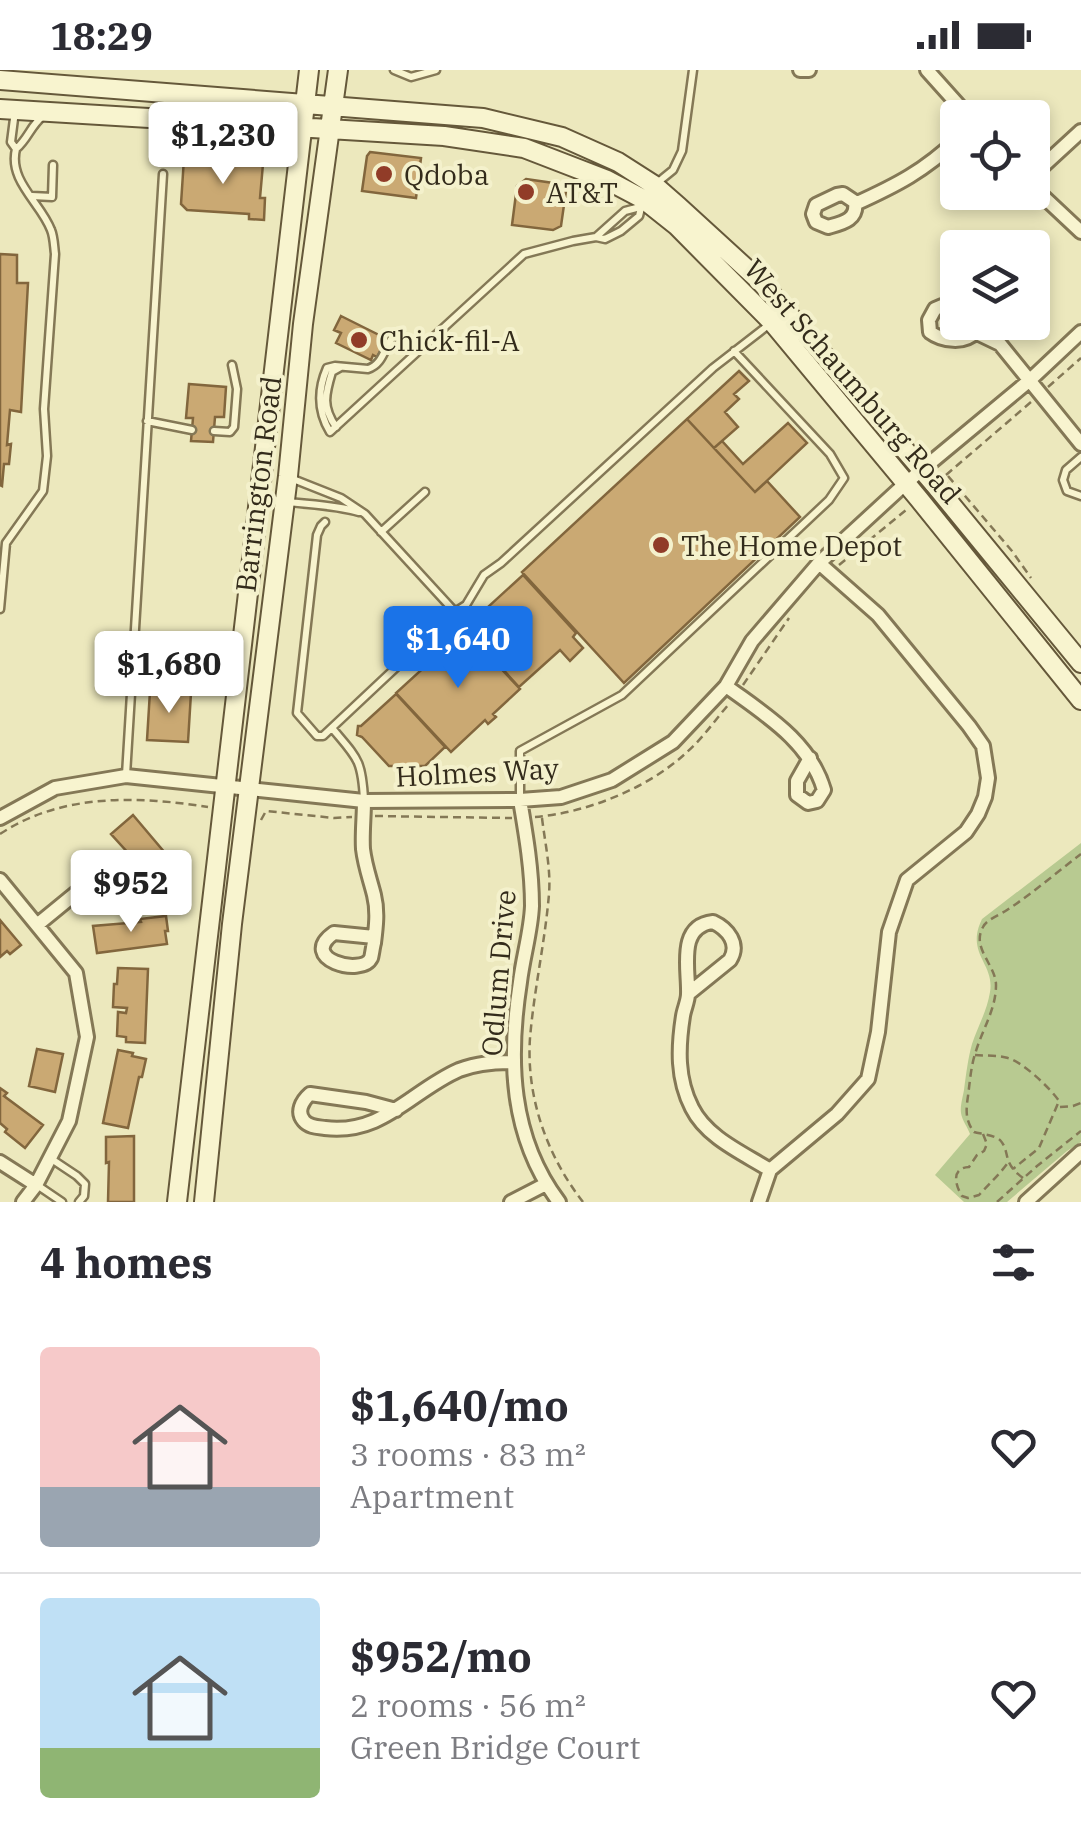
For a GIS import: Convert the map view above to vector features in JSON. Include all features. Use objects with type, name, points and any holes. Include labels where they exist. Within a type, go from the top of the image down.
[{"type":"main road","name":"Barrington Road","points":[[177,1202],[309,70]]},
{"type":"main road","name":"Barrington Road","points":[[204,1202],[232,924],[338,70]]},
{"type":"main road","name":"West Schaumburg Road","points":[[1,75],[483,118],[562,136],[618,162],[646,197],[772,322],[1081,700]]},
{"type":"main road","points":[[8,110],[25,76]]},
{"type":"main road","name":"West Schaumburg Road","points":[[8,110],[444,136],[524,148],[646,197],[760,281],[1081,662]]},
{"type":"street","points":[[800,70],[809,70]]},
{"type":"street","points":[[926,70],[954,100]]},
{"type":"street","points":[[1050,159],[1081,130]]},
{"type":"street","points":[[855,204],[902,182],[940,156]]},
{"type":"street","points":[[1050,203],[1081,232]]},
{"type":"street","points":[[940,307],[928,320],[930,332],[940,338]]},
{"type":"street","name":"Holmes Way","points":[[0,818],[55,788],[126,776],[364,808],[561,797],[612,780],[673,742],[731,690],[752,641],[906,483],[1030,380],[1081,332]]},
{"type":"street","points":[[994,340],[1081,444]]},
{"type":"street","points":[[759,1202],[770,1170],[838,1114],[868,1079],[878,1032],[889,932],[907,880],[966,832],[978,814],[988,778],[982,746],[970,726],[878,614],[824,568]]},
{"type":"street","points":[[731,690],[780,725],[810,758]]},
{"type":"street","name":"Odlum Drive","points":[[520,800],[530,858],[532,910],[517,1001],[513,1062],[521,1129],[546,1184],[559,1202]]},
{"type":"street","points":[[364,808],[363,847],[376,909],[374,937]]},
{"type":"street","points":[[107,869],[120,876],[120,893],[115,898],[94,902],[84,896],[81,882],[86,874],[107,869]]},
{"type":"street","points":[[0,880],[76,973],[86,1037],[70,1121],[23,1202]]},
{"type":"street","points":[[38,924],[81,889]]},
{"type":"street","points":[[688,994],[735,952],[734,942],[713,922],[698,927],[688,942],[682,1087],[694,1113],[716,1137],[770,1170]]},
{"type":"street","points":[[396,1110],[310,1094],[300,1110],[306,1124],[338,1130],[357,1128],[396,1110],[436,1082],[470,1066],[513,1062]]},
{"type":"street","points":[[1026,1202],[1080,1155]]},
{"type":"street","points":[[0,1162],[36,1185]]},
{"type":"street","points":[[511,1202],[546,1184]]},
{"type":"lane","points":[[394,70],[411,77],[436,70]]},
{"type":"lane","points":[[596,237],[674,170],[682,151],[693,70]]},
{"type":"lane","points":[[8,110],[11,142],[16,150]]},
{"type":"lane","points":[[0,609],[6,543],[42,490],[47,456],[44,409],[55,254],[52,232],[18,176],[14,158],[35,122],[48,113]]},
{"type":"lane","points":[[31,196],[52,197],[53,165]]},
{"type":"lane","points":[[126,776],[163,174]]},
{"type":"lane","points":[[416,353],[400,334],[395,334],[373,368],[343,367],[332,372],[325,406],[333,430],[524,254],[596,237],[605,240],[639,216],[646,197]]},
{"type":"lane","points":[[325,522],[318,535],[297,713],[317,736],[324,736],[466,605],[484,575],[713,368],[772,322]]},
{"type":"lane","points":[[520,800],[520,752],[622,695],[829,500],[844,478],[830,454],[734,352]]},
{"type":"lane","points":[[214,431],[230,432],[234,428],[237,389],[232,365]]},
{"type":"lane","points":[[147,421],[192,430]]},
{"type":"lane","points":[[1081,457],[1064,472],[1063,480],[1067,491],[1081,496]]},
{"type":"lane","points":[[288,476],[341,498],[365,514],[454,612]]},
{"type":"lane","points":[[381,532],[424,492]]},
{"type":"lane","points":[[258,497],[365,514]]},
{"type":"lane","points":[[332,728],[359,761],[364,808]]},
{"type":"lane","points":[[120,893],[166,900]]},
{"type":"lane","points":[[50,1158],[85,1184],[79,1202]]},
{"type":"lane","points":[[36,1185],[62,1202]]},
{"type":"path","points":[[1034,582],[946,474],[1081,358]]},
{"type":"path","points":[[824,568],[919,499]]},
{"type":"path","points":[[260,820],[266,811],[334,818],[364,808],[524,818],[594,806],[646,781],[685,754],[796,606]]},
{"type":"path","points":[[0,834],[31,817],[73,804],[132,799],[165,801],[208,807],[212,814]]},
{"type":"path","points":[[542,817],[549,890],[530,1040],[530,1069],[534,1100],[548,1145],[565,1179],[583,1202]]},
{"type":"path","points":[[1023,1178],[1012,1170],[997,1137],[974,1132],[967,1124],[975,1055],[992,1012],[996,989],[996,977],[982,953],[982,929],[1081,854]]},
{"type":"path","points":[[975,1055],[1016,1061],[1056,1096],[1058,1106],[1039,1148],[1012,1170]]},
{"type":"path","points":[[1058,1106],[1081,1103]]},
{"type":"path","points":[[998,1202],[1081,1131]]},
{"type":"path","points":[[983,1134],[987,1144],[984,1151],[957,1172],[955,1179],[962,1196],[978,1195],[988,1182],[1000,1177],[1008,1163]]},
{"type":"green space","points":[[1081,843],[1081,1142],[1007,1202],[964,1202],[935,1175],[970,1134],[961,1104],[971,1049],[990,992],[988,973],[978,950],[978,931],[982,919]]},
{"type":"building","points":[[370,152],[421,158],[416,198],[362,191]]},
{"type":"building","points":[[184,158],[263,164],[260,198],[265,198],[264,220],[249,219],[249,214],[187,210],[181,204]]},
{"type":"building","points":[[526,179],[560,184],[566,191],[561,226],[553,230],[512,225],[517,186]]},
{"type":"building","points":[[0,254],[17,255],[17,283],[28,283],[21,412],[10,410],[9,464],[4,464],[2,486],[0,485]]},
{"type":"building","name":"Chick-fil-A","points":[[341,316],[383,337],[377,357],[373,355],[371,360],[336,343],[341,333],[334,330]]},
{"type":"building","points":[[739,371],[749,381],[734,394],[739,399],[725,412],[738,427],[714,448],[687,419]]},
{"type":"building","points":[[189,384],[226,387],[224,417],[215,417],[213,442],[191,441],[193,418],[186,418]]},
{"type":"building","name":"The Home Depot","points":[[687,419],[755,492],[767,481],[800,517],[624,683],[522,572]]},
{"type":"building","points":[[788,423],[807,443],[755,492],[714,448],[722,441],[743,464]]},
{"type":"building","points":[[523,575],[576,633],[573,637],[583,648],[570,661],[560,650],[519,687],[465,628]]},
{"type":"building","points":[[465,630],[520,689],[493,714],[496,717],[488,724],[485,720],[451,752],[396,693]]},
{"type":"building","points":[[150,691],[191,693],[188,742],[147,740]]},
{"type":"building","points":[[396,694],[445,747],[425,766],[389,766],[357,735],[358,726]]},
{"type":"building","points":[[133,815],[178,872],[160,888],[111,834]]},
{"type":"building","points":[[166,916],[167,944],[97,953],[93,926]]},
{"type":"building","points":[[0,920],[21,945],[0,957]]},
{"type":"building","points":[[118,968],[148,969],[145,1043],[126,1042],[126,1037],[117,1036],[118,1012],[126,1013],[127,1008],[113,1007]]},
{"type":"building","points":[[37,1049],[63,1054],[55,1092],[29,1086]]},
{"type":"building","points":[[118,1050],[146,1059],[128,1128],[103,1123]]},
{"type":"building","points":[[0,1088],[7,1093],[4,1096],[43,1125],[25,1148],[0,1123]]},
{"type":"building","points":[[134,1136],[134,1202],[108,1202],[106,1137]]},
{"type":"place","name":"Qdoba","points":[[384,174]]},
{"type":"place","name":"AT&T","points":[[526,192]]},
{"type":"place","name":"Chick-fil-A","points":[[359,340]]},
{"type":"place","name":"The Home Depot","points":[[661,545]]}]
